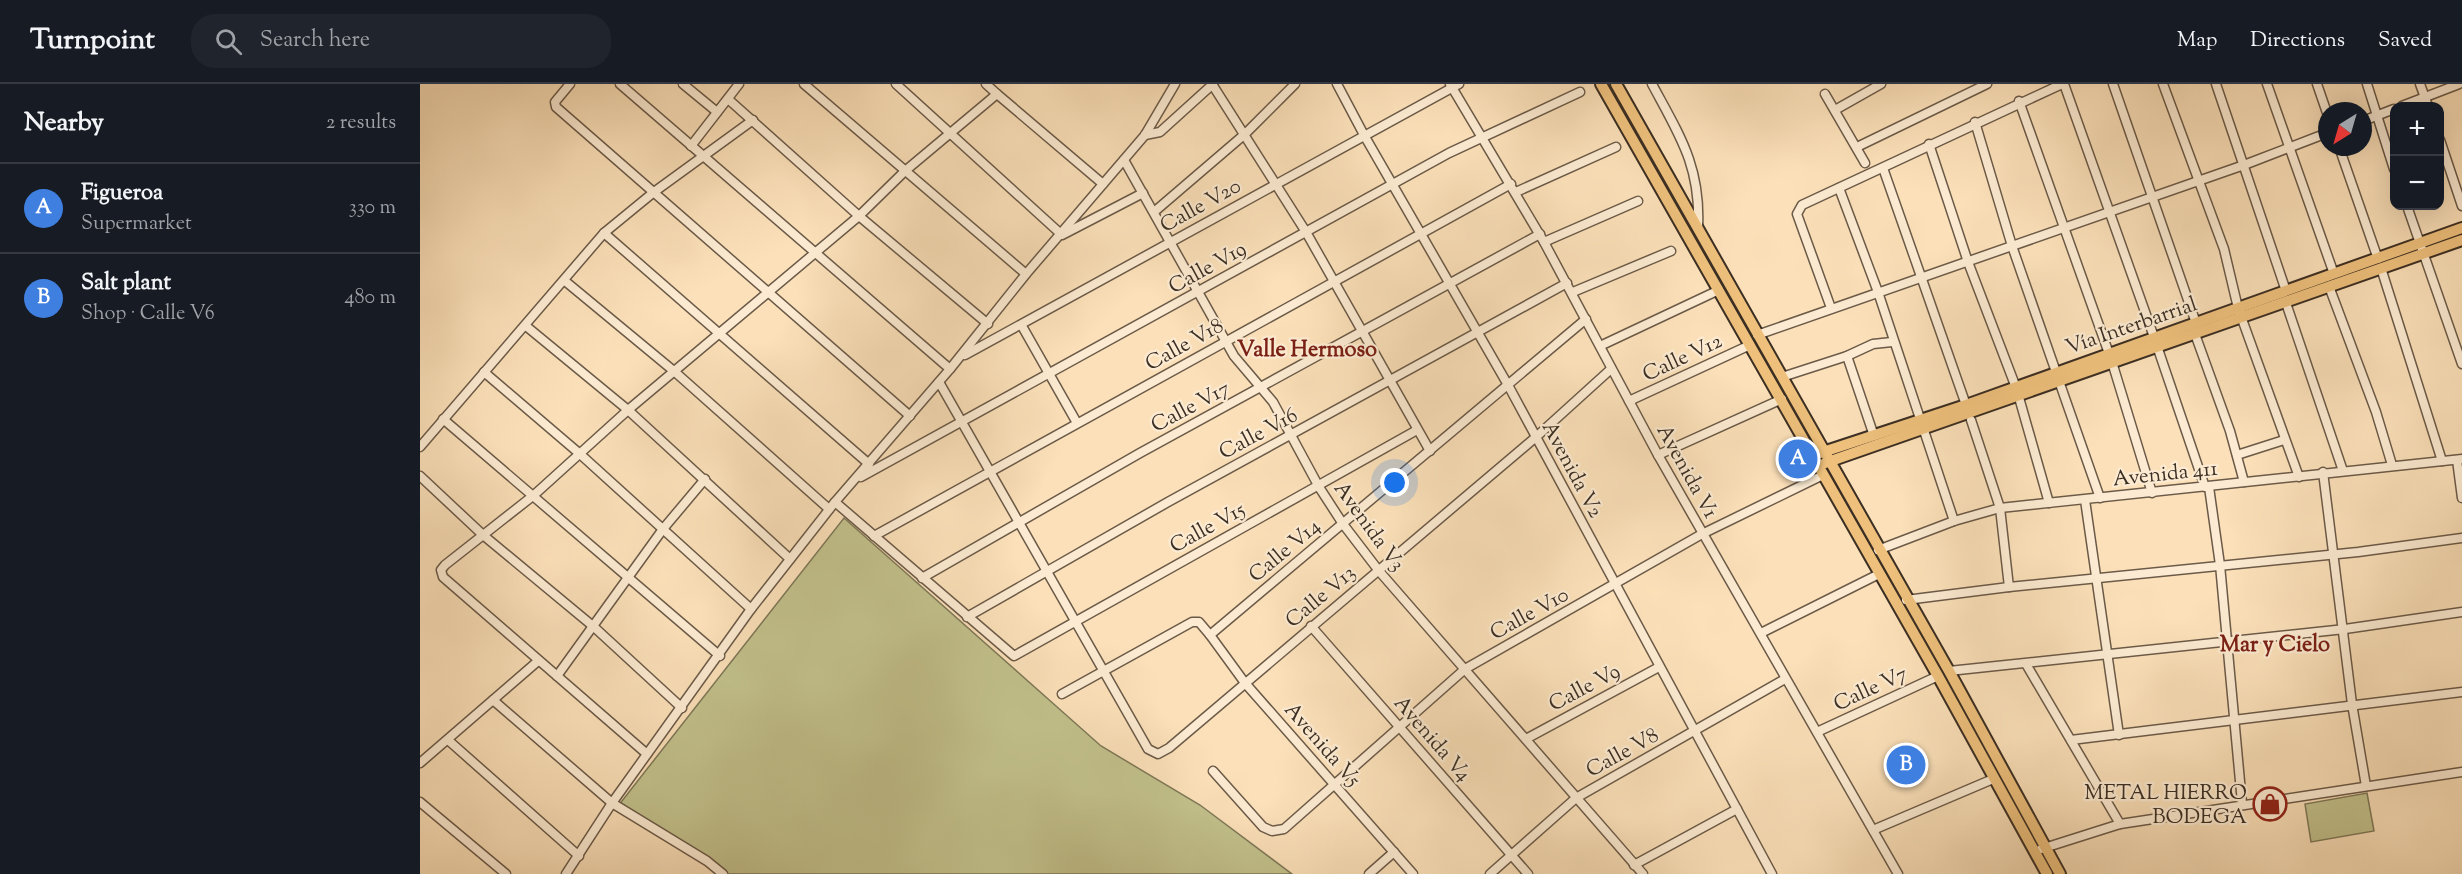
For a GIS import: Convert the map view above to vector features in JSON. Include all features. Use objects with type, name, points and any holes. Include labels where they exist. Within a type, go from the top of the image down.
[{"type":"main road","points":[[1601,84],[1688,240],[1782,399],[1878,550],[1949,671],[2060,874]]},
{"type":"main road","points":[[1616,84],[1782,377],[1821,462],[1880,574],[2047,874]]},
{"type":"main road","name":"Vía Interbarrial","points":[[2422,250],[2462,228]]},
{"type":"main road","name":"Vía Interbarrial","points":[[2240,314],[2286,291],[2334,274],[2462,240]]},
{"type":"main road","name":"Vía Interbarrial","points":[[1821,462],[2156,341],[2330,288],[2380,263]]},
{"type":"main road","name":"Vía Interbarrial","points":[[1821,462],[1874,436],[1922,424],[1966,405],[2017,390]]},
{"type":"street","points":[[570,84],[555,102],[556,107],[652,194],[910,416]]},
{"type":"street","points":[[620,84],[950,369]]},
{"type":"street","points":[[684,84],[717,112]]},
{"type":"street","points":[[690,146],[739,84]]},
{"type":"street","points":[[804,84],[1026,274]]},
{"type":"street","points":[[896,84],[952,132],[1062,235]]},
{"type":"street","points":[[986,84],[1103,184]]},
{"type":"street","points":[[566,874],[612,803],[790,559],[832,505],[870,464],[988,324],[1026,274],[1062,235],[1145,135],[1175,84]]},
{"type":"street","points":[[1145,135],[1160,132],[1213,84],[1306,232],[1430,452]]},
{"type":"street","points":[[1154,212],[1245,134],[1295,84]]},
{"type":"street","name":"Avenida V2","points":[[1338,84],[1364,135],[1508,385],[1772,874]]},
{"type":"street","points":[[1652,84],[1683,141],[1693,168],[1700,197],[1698,231]]},
{"type":"street","points":[[1835,110],[1881,84]]},
{"type":"street","points":[[1857,147],[1977,86],[1987,84]]},
{"type":"street","points":[[1831,308],[1797,214],[1802,205],[1975,122],[2063,84],[2207,487],[2220,565],[2226,642],[2236,718],[2242,803]]},
{"type":"street","points":[[2113,84],[2154,197],[2244,482]]},
{"type":"street","points":[[2163,84],[2224,249],[2240,314],[2299,477]]},
{"type":"street","points":[[2216,84],[2286,291]]},
{"type":"street","points":[[2267,84],[2334,274]]},
{"type":"street","points":[[2317,84],[2323,102]]},
{"type":"street","points":[[2367,84],[2390,157]]},
{"type":"street","points":[[2420,84],[2426,102],[2459,84]]},
{"type":"street","name":"Calle V20","points":[[959,358],[1022,326],[1454,85]]},
{"type":"street","name":"Avenida V1","points":[[1454,85],[1573,292],[1611,369],[1702,534],[1898,874]]},
{"type":"street","name":"Calle V19","points":[[855,480],[963,423],[1392,184],[1483,137],[1580,92]]},
{"type":"street","points":[[647,754],[443,577],[441,570],[534,495],[628,410],[859,216],[905,171],[997,94]]},
{"type":"street","points":[[1825,94],[1865,164]]},
{"type":"street","points":[[728,99],[859,216],[988,324]]},
{"type":"street","points":[[2019,102],[2110,357],[2152,493]]},
{"type":"street","points":[[2372,117],[2390,111]]},
{"type":"street","points":[[420,447],[566,281],[604,233],[652,194],[753,120]]},
{"type":"street","points":[[1975,122],[2012,246],[2100,498]]},
{"type":"street","points":[[1757,335],[2064,229],[2290,149],[2318,137]]},
{"type":"street","points":[[1929,144],[1968,262],[2017,390],[2049,503]]},
{"type":"street","points":[[1516,192],[1616,147]]},
{"type":"street","points":[[2444,154],[2462,206]]},
{"type":"street","points":[[2342,156],[2380,263],[2442,461]]},
{"type":"street","name":"Avenida V3","points":[[1124,160],[1226,342],[1260,388],[1274,402],[1319,487],[1342,524],[1379,571],[1643,874]]},
{"type":"street","points":[[1883,168],[1966,405]]},
{"type":"street","name":"Calle V18","points":[[874,536],[1510,184]]},
{"type":"street","points":[[1839,188],[1878,292],[1892,342],[1954,521]]},
{"type":"street","points":[[1062,235],[1143,193]]},
{"type":"street","name":"Calle V17","points":[[922,578],[1450,284],[1542,238],[1638,201]]},
{"type":"street","points":[[2408,210],[2462,364]]},
{"type":"street","points":[[604,233],[870,464]]},
{"type":"street","points":[[1573,292],[1671,251]]},
{"type":"street","points":[[566,281],[832,505],[874,536],[967,617]]},
{"type":"street","name":"Calle V16","points":[[967,617],[1567,283]]},
{"type":"street","points":[[2330,288],[2376,412],[2392,465]]},
{"type":"street","points":[[1600,346],[1719,290]]},
{"type":"street","points":[[2286,303],[2343,471]]},
{"type":"street","name":"Calle V14","points":[[1210,635],[1587,319]]},
{"type":"street","points":[[526,326],[628,410],[790,559]]},
{"type":"street","points":[[1022,326],[1077,423]]},
{"type":"street","points":[[1782,377],[1847,356],[1872,344],[1892,342]]},
{"type":"street","name":"Calle V12","points":[[1629,401],[1750,345]]},
{"type":"street","points":[[1847,356],[1874,436]]},
{"type":"street","name":"Calle V13","points":[[1105,671],[1148,749],[1158,754],[1169,748],[1536,437],[1611,369]]},
{"type":"street","points":[[484,372],[580,454],[752,609]]},
{"type":"street","points":[[939,382],[1105,671]]},
{"type":"street","points":[[1658,455],[1782,399]]},
{"type":"street","points":[[443,419],[720,656]]},
{"type":"street","points":[[1971,420],[2000,508],[2009,587]]},
{"type":"street","name":"Calle V15","points":[[967,617],[1014,656],[1417,430]]},
{"type":"street","points":[[2236,455],[2284,440]]},
{"type":"street","points":[[2460,459],[2462,498]]},
{"type":"street","name":"Avenida 411","points":[[1878,550],[1954,521],[2000,508],[2460,459]]},
{"type":"street","name":"Calle V10","points":[[1213,771],[1263,827],[1272,831],[1284,829],[1465,669],[1615,586],[1821,462]]},
{"type":"street","points":[[2323,472],[2332,553],[2345,629],[2352,704],[2366,786]]},
{"type":"street","points":[[420,476],[483,535],[594,627],[682,708]]},
{"type":"street","points":[[557,676],[663,529],[705,479]]},
{"type":"street","points":[[2085,500],[2119,735]]},
{"type":"street","points":[[1906,600],[2462,538]]},
{"type":"street","points":[[1761,633],[1880,574]]},
{"type":"street","points":[[1949,671],[2345,629],[2462,612]]},
{"type":"street","points":[[1062,694],[1191,622],[1199,622],[1210,635]]},
{"type":"street","name":"Avenida V4","points":[[1311,626],[1528,874]]},
{"type":"street","name":"Avenida V5","points":[[1210,635],[1245,683],[1413,874]]},
{"type":"street","points":[[420,763],[538,661]]},
{"type":"street","points":[[2026,664],[2120,824]]},
{"type":"street","name":"Calle V9","points":[[1526,739],[1659,667]]},
{"type":"street","name":"Calle V7","points":[[1817,732],[1938,676]]},
{"type":"street","name":"Calle V8","points":[[1490,874],[1576,798],[1696,732],[1785,679]]},
{"type":"street","points":[[2071,740],[2462,692]]},
{"type":"street","points":[[493,700],[612,803],[707,861],[723,874]]},
{"type":"street","points":[[448,740],[579,856]]},
{"type":"street","points":[[2034,851],[2120,824],[2242,803],[2462,772]]},
{"type":"street","points":[[1873,830],[1993,779]]},
{"type":"street","points":[[420,802],[506,874]]},
{"type":"street","points":[[1635,864],[1737,809]]},
{"type":"street","points":[[1369,874],[1394,852]]},
{"type":"shaded area","points":[[844,518],[1101,746],[1200,805],[1292,874],[728,874],[618,806]]},
{"type":"shaded area","points":[[2367,793],[2374,831],[2311,842],[2305,804]]},
{"type":"place","name":"Figueroa","points":[[1798,459]]},
{"type":"place","name":"Salt plant","points":[[1906,765]]},
{"type":"place","name":"METAL HIERRO BODEGA","points":[[2270,804]]},
{"type":"district","name":"Valle Hermoso","points":[[1307,348]]},
{"type":"district","name":"Mar y Cielo","points":[[2275,643]]}]
